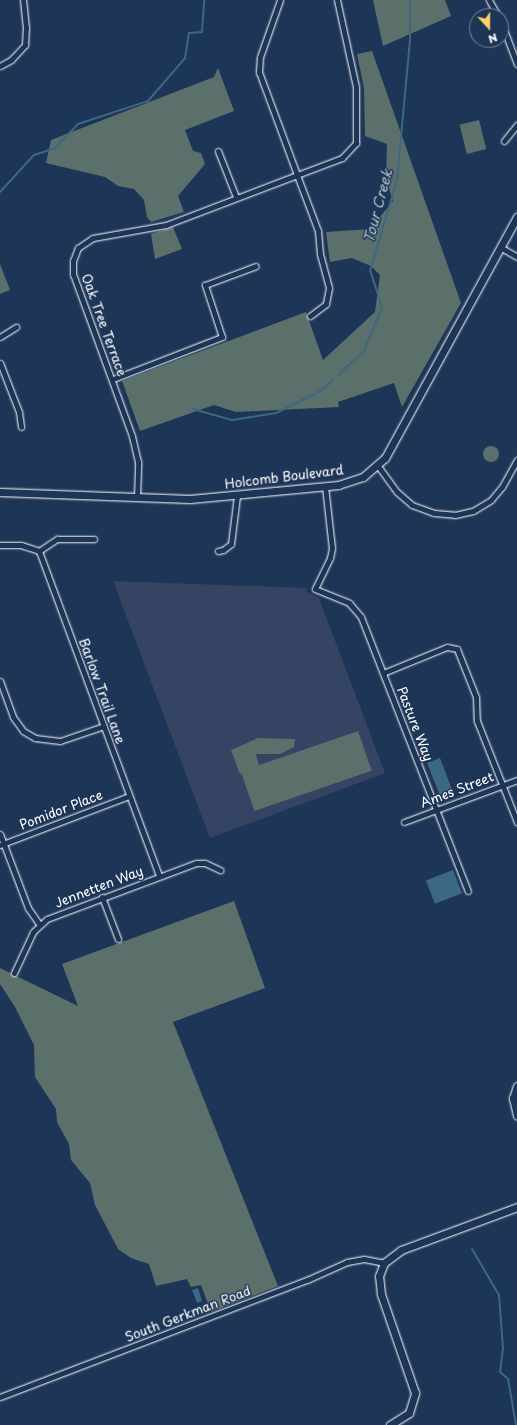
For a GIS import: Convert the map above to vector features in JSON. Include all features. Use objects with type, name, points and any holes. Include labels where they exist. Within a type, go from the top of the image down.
[{"type":"street","points":[[0,66],[11,60],[25,45],[26,28],[23,0]]},
{"type":"street","points":[[280,0],[260,58],[259,72],[318,231],[320,254],[329,288],[326,304],[310,316]]},
{"type":"street","name":"Oak Tree Terrace","points":[[137,497],[136,450],[113,380],[73,274],[73,261],[78,248],[93,238],[166,225],[236,197],[342,158],[356,143],[356,87],[337,0]]},
{"type":"street","points":[[509,43],[517,64]]},
{"type":"street","points":[[504,141],[517,125]]},
{"type":"street","points":[[218,151],[236,197]]},
{"type":"street","name":"Holcomb Boulevard","points":[[0,492],[190,499],[237,496],[325,486],[358,479],[378,466],[517,218]]},
{"type":"street","points":[[500,247],[517,257]]},
{"type":"street","points":[[113,380],[222,337],[204,285],[256,266]]},
{"type":"street","points":[[0,337],[16,327]]},
{"type":"street","points":[[0,363],[19,412],[21,427]]},
{"type":"street","points":[[378,466],[393,488],[412,505],[434,513],[455,515],[473,511],[491,500],[502,488],[517,460]]},
{"type":"street","name":"Pasture Way","points":[[325,486],[332,548],[328,563],[315,589],[345,601],[356,608],[384,672],[468,891]]},
{"type":"street","points":[[218,551],[223,550],[231,544],[237,496]]},
{"type":"street","points":[[0,545],[21,545],[39,551],[57,539],[94,539]]},
{"type":"street","name":"Barlow Trail Lane","points":[[39,551],[159,876]]},
{"type":"street","points":[[384,672],[447,647],[457,649],[476,697],[477,721],[517,822]]},
{"type":"street","points":[[0,681],[13,717],[23,731],[35,738],[60,741],[104,726]]},
{"type":"street","name":"Ames Street","points":[[404,822],[502,784],[517,780]]},
{"type":"street","name":"Pomidor Place","points":[[2,844],[129,796]]},
{"type":"street","points":[[0,834],[2,844],[28,908],[39,924],[33,932],[14,973]]},
{"type":"street","name":"Jennetten Way","points":[[39,924],[102,897],[196,862],[204,863],[220,870]]},
{"type":"street","points":[[102,897],[118,939]]},
{"type":"street","points":[[517,1086],[514,1098],[517,1116]]},
{"type":"street","points":[[390,1425],[409,1412],[415,1392],[381,1294],[379,1276],[384,1263],[402,1250],[517,1207]]},
{"type":"street","name":"South Gerkman Road","points":[[0,1397],[307,1280],[347,1262],[364,1259],[384,1263]]},
{"type":"shaded area","points":[[113,581],[307,588],[306,591],[319,598],[385,773],[210,838]]},
{"type":"shaded area","points":[[440,758],[454,795],[444,799],[440,796],[427,763]]},
{"type":"shaded area","points":[[453,870],[462,893],[435,904],[426,880]]},
{"type":"shaded area","points":[[198,1288],[202,1301],[197,1303],[192,1290]]},
{"type":"green space","points":[[373,0],[445,0],[451,16],[383,46]]},
{"type":"green space","points":[[372,51],[461,303],[402,407],[394,383],[338,402],[339,407],[236,412],[214,405],[140,431],[122,381],[306,312],[323,360],[375,312],[380,275],[371,266],[352,258],[330,262],[326,232],[370,229],[393,201],[386,179],[387,144],[365,136],[364,88],[357,54]]},
{"type":"green space","points":[[218,68],[234,111],[185,130],[193,151],[201,153],[205,164],[178,196],[184,212],[151,222],[147,217],[144,200],[134,189],[118,186],[105,177],[46,163],[51,140],[214,77]]},
{"type":"green space","points":[[479,120],[486,149],[467,154],[460,125]]},
{"type":"green space","points":[[173,227],[182,249],[155,259],[151,234]]},
{"type":"green space","points":[[0,264],[10,290],[0,294]]},
{"type":"green space","points":[[491,446],[498,451],[499,454],[494,461],[491,462],[484,457],[483,454],[488,447]]},
{"type":"green space","points":[[358,731],[372,771],[254,811],[241,771]]},
{"type":"green space","points":[[258,738],[295,739],[294,747],[280,754],[256,754],[259,766],[240,774],[231,750]]},
{"type":"green space","points":[[234,901],[265,988],[173,1022],[278,1286],[211,1312],[201,1285],[191,1287],[187,1279],[156,1286],[149,1264],[131,1258],[118,1249],[95,1205],[90,1183],[71,1160],[69,1144],[57,1122],[56,1109],[35,1077],[34,1045],[15,1007],[0,984],[0,968],[78,1006],[62,964]]},
{"type":"waterway","points":[[0,192],[34,155],[55,148],[78,124],[148,101],[185,58],[189,33],[202,32],[204,0]]},
{"type":"waterway","name":"Tour Creek","points":[[338,375],[364,351],[382,307],[370,271],[397,180],[410,39],[410,0]]},
{"type":"waterway","name":"Tour Creek","points":[[193,409],[232,420],[276,413],[324,389],[333,380]]},
{"type":"waterway","points":[[472,1249],[499,1295],[503,1348],[500,1372],[508,1379],[516,1425]]}]
